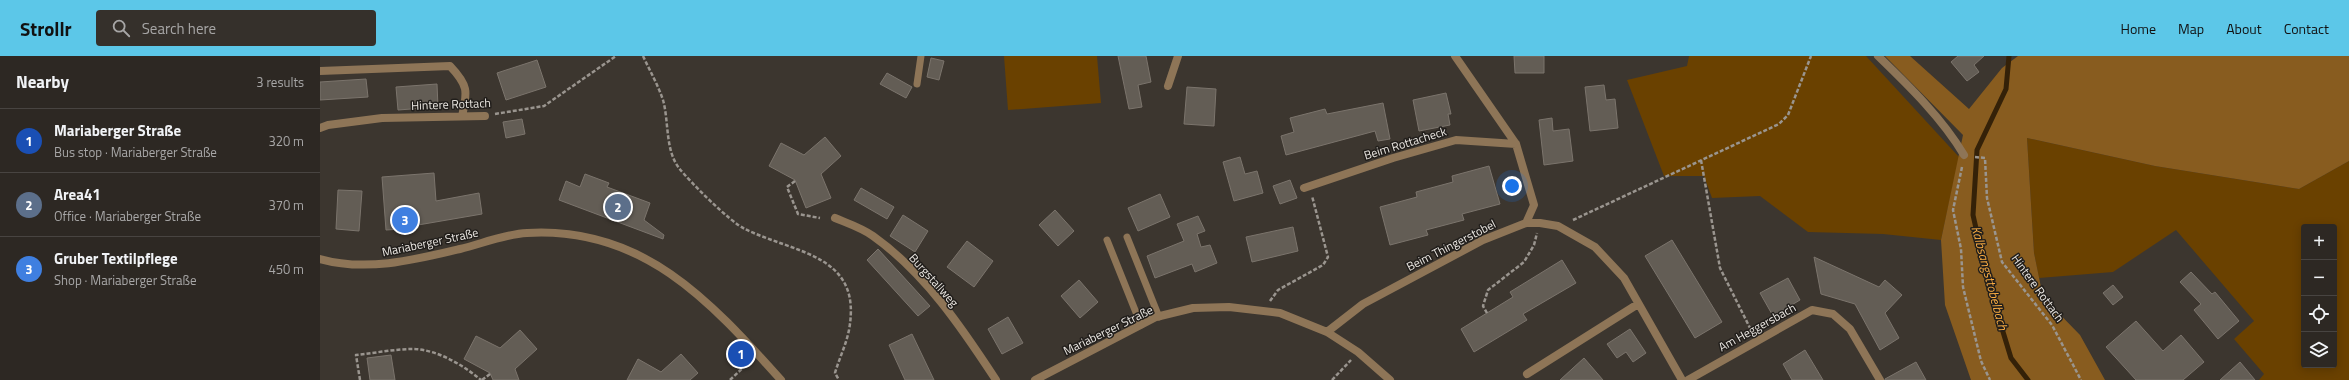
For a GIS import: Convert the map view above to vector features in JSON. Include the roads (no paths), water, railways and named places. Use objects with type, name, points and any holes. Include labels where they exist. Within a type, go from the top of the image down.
[{"type":"street","points":[[1168,86],[1178,56]]},
{"type":"street","points":[[1455,56],[1516,144],[1534,205],[1526,223]]},
{"type":"street","points":[[1878,56],[1907,84],[1956,141],[1964,155]]},
{"type":"street","points":[[320,71],[450,66],[463,80],[466,100],[462,116]]},
{"type":"street","name":"Hintere Rottach","points":[[320,128],[328,125],[382,118],[485,116]]},
{"type":"street","name":"Beim Rottacheck","points":[[1307,187],[1393,158],[1456,140],[1516,144]]},
{"type":"street","name":"Burgstallweg","points":[[835,218],[873,236],[897,256],[934,294],[971,342],[996,380]]},
{"type":"street","name":"Beim Thingerstobel","points":[[1327,332],[1363,304],[1483,240],[1526,223],[1540,223],[1558,226],[1595,247],[1624,278],[1682,380]]},
{"type":"street","name":"Mariaberger Straße","points":[[320,259],[333,263],[371,266],[431,256],[526,233],[556,232],[594,239],[636,253],[664,268],[703,298],[781,380]]},
{"type":"street","points":[[1527,374],[1638,304]]},
{"type":"street","name":"Mariaberger Straße","points":[[1035,380],[1159,317],[1193,308],[1228,307],[1280,313],[1327,332],[1358,352],[1390,380]]},
{"type":"street","name":"Am Heggersbach","points":[[1688,380],[1812,310],[1833,314],[1850,329],[1880,380]]},
{"type":"lane","points":[[917,84],[921,56]]},
{"type":"lane","points":[[1127,237],[1159,317]]},
{"type":"lane","points":[[1107,240],[1141,325]]},
{"type":"waterway","name":"Kalbsangsttobelbach","points":[[2009,56],[2006,89],[1977,150],[1973,215],[1989,286],[2011,358],[2028,380]]},
{"type":"place","name":"Area41","points":[[618,207]]},
{"type":"place","name":"Gruber Textilpflege","points":[[405,220]]},
{"type":"place","name":"Mariaberger Straße","points":[[741,354]]}]
